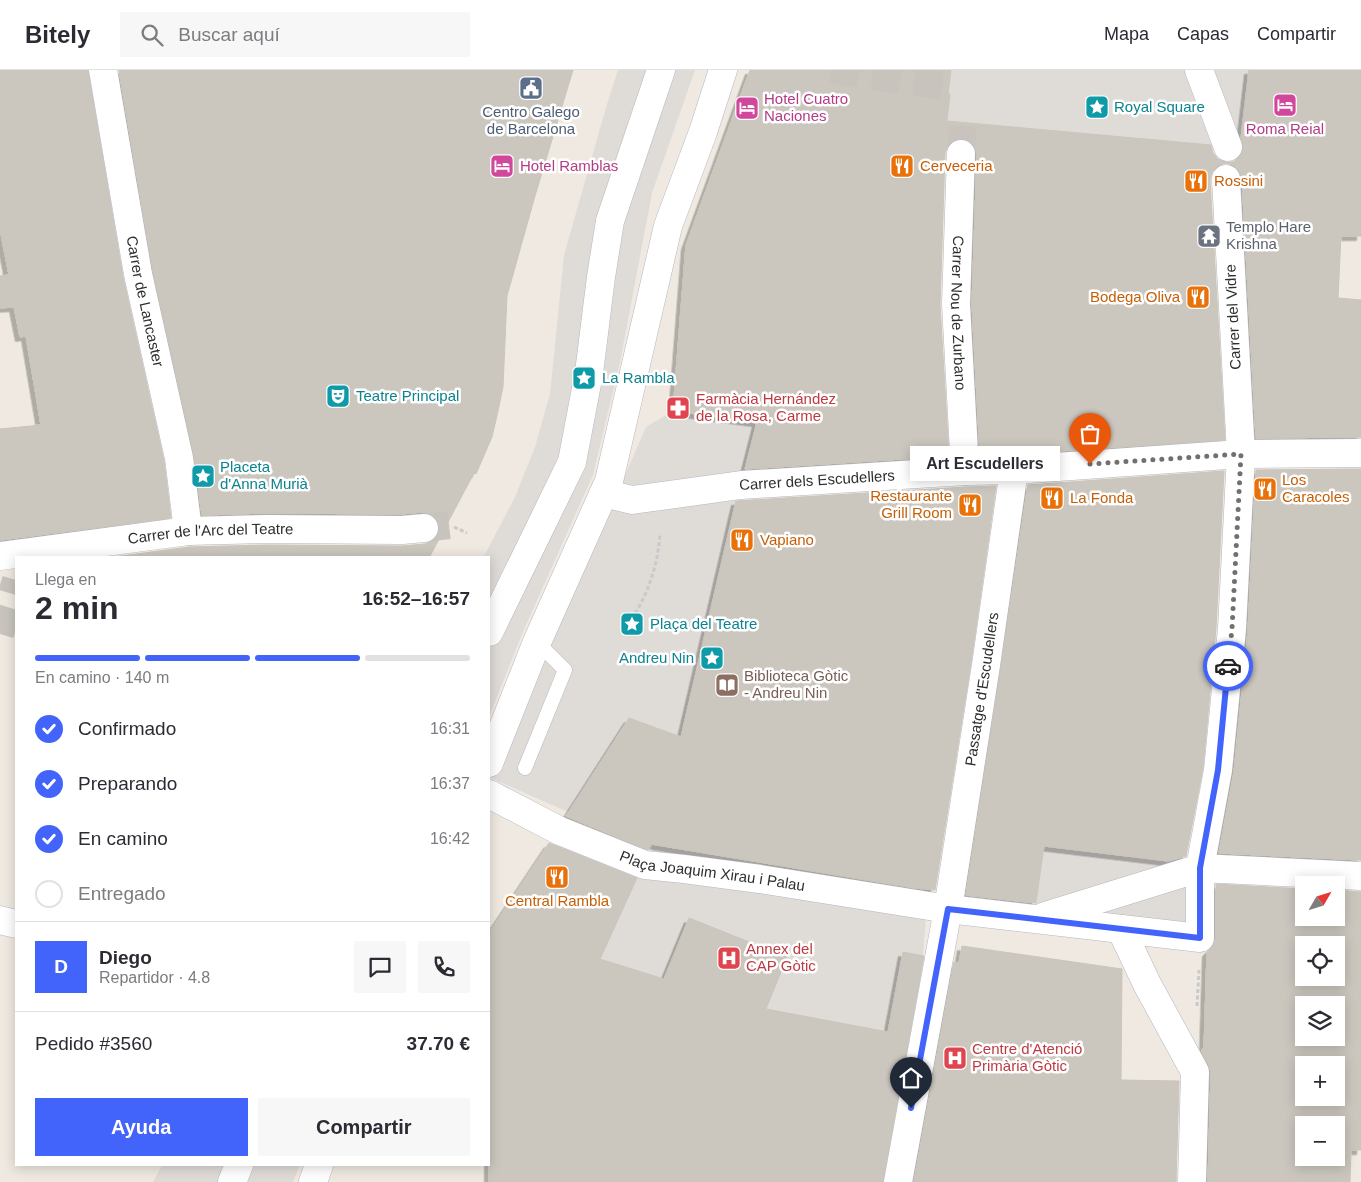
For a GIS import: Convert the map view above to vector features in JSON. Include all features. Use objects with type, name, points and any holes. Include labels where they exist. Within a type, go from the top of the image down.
[{"type":"street","name":"Carrer de Lancaster","points":[[103,70],[138,274],[179,458],[188,531]]},
{"type":"street","points":[[490,630],[572,462],[589,373],[610,221],[661,70]]},
{"type":"street","points":[[490,760],[537,642],[609,481],[668,226],[703,132],[723,70]]},
{"type":"street","points":[[1199,70],[1228,147]]},
{"type":"street","name":"Carrer Nou de Zurbano","points":[[961,154],[956,304],[965,471]]},
{"type":"street","name":"Carrer del Vidre","points":[[1200,938],[1200,868],[1218,770],[1232,629],[1241,454],[1226,179]]},
{"type":"street","name":"Carrer dels Escudellers","points":[[604,493],[632,500],[741,485],[965,471],[1014,470],[1241,454],[1361,453]]},
{"type":"street","name":"Passatge d'Escudellers","points":[[898,1182],[948,909],[988,655],[1014,470]]},
{"type":"street","name":"Carrer de l'Arc del Teatre","points":[[16,555],[188,531],[267,529],[402,530],[424,528]]},
{"type":"street","name":"Plaça Joaquim Xirau i Palau","points":[[490,795],[560,831],[645,865],[760,879],[948,909],[1200,938]]},
{"type":"street","points":[[1036,919],[1200,868],[1361,876]]},
{"type":"street","points":[[0,920],[15,924]]},
{"type":"street","points":[[1121,929],[1195,1072],[1192,1182]]},
{"type":"street","points":[[232,1182],[239,1166]]},
{"type":"street","points":[[313,1182],[319,1166]]},
{"type":"lane","points":[[525,768],[564,670],[537,642]]},
{"type":"path","points":[[462,530],[467,533]]},
{"type":"path","points":[[624,629],[632,620],[650,584],[659,550],[660,533]]},
{"type":"shaded area","name":"La Rambla","points":[[618,70],[695,70],[652,193],[620,362],[593,475],[522,634],[490,714],[490,556],[484,556],[515,497],[535,447],[550,394],[564,255]]},
{"type":"shaded area","name":"Royal Square","points":[[951,70],[1249,70],[1240,148],[947,121]]},
{"type":"shaded area","name":"Plaça del Teatre","points":[[673,411],[758,422],[736,501],[696,743],[629,718],[568,812],[491,778],[613,486],[625,475],[646,427]]},
{"type":"shaded area","points":[[653,845],[930,890],[923,956],[904,1035],[767,1010],[617,965],[600,958]]},
{"type":"shaded area","points":[[1044,846],[1190,864],[1190,924],[1036,905]]},
{"type":"shaded area","points":[[161,1166],[300,1166],[293,1182],[153,1182]]},
{"type":"building","points":[[0,70],[88,70],[123,277],[164,461],[171,518],[0,540],[0,429],[41,425],[26,336],[20,337],[14,307],[0,308],[0,276],[9,275],[0,229]]},
{"type":"building","points":[[119,70],[573,70],[507,296],[503,387],[492,437],[476,474],[474,473],[430,556],[122,556],[189,547],[267,545],[402,546],[425,544],[438,535],[440,527],[436,519],[430,514],[423,512],[401,514],[267,513],[202,515],[194,455],[153,271]]},
{"type":"building","points":[[750,70],[951,70],[947,121],[1211,145],[1213,153],[1218,159],[1233,162],[1240,157],[1243,150],[1241,138],[1249,70],[1361,70],[1361,236],[1341,236],[1338,298],[1361,300],[1361,437],[1256,438],[1242,178],[1239,170],[1233,165],[1226,163],[1217,166],[1212,172],[1210,180],[1225,440],[980,455],[972,304],[977,155],[975,147],[970,141],[961,138],[954,140],[948,145],[945,153],[940,305],[949,456],[745,469],[757,422],[673,411],[686,245]]},
{"type":"building","points":[[1361,469],[1361,860],[1219,853],[1234,772],[1248,631],[1256,470]]},
{"type":"building","points":[[1224,471],[1216,628],[1203,768],[1186,856],[1168,861],[1044,846],[1036,903],[966,895],[1028,485]]},
{"type":"building","points":[[996,486],[971,663],[935,890],[651,844],[648,850],[566,816],[629,718],[681,737],[736,501]]},
{"type":"building","points":[[549,843],[637,878],[600,959],[664,979],[689,918],[787,957],[766,1009],[888,1032],[903,952],[924,956],[883,1182],[489,1182],[490,932]]},
{"type":"building","points":[[1216,884],[1295,888],[1295,926],[1345,926],[1345,891],[1361,892],[1361,1150],[1351,1150],[1350,1182],[1208,1182],[1211,1072],[1202,1049],[1204,1049],[1207,952],[1213,946],[1216,938]]},
{"type":"building","points":[[962,946],[1122,969],[1121,1080],[1179,1081],[1176,1182],[914,1182],[954,962],[959,963]]},
{"type":"tunnel","points":[[831,70],[949,87]]},
{"type":"tunnel","points":[[961,154],[963,122]]},
{"type":"tunnel","points":[[424,528],[449,525]]},
{"type":"tunnel","points":[[0,634],[15,583]]},
{"type":"way so far","points":[[1090,464],[1241,454],[1232,629],[1228,666]]},
{"type":"place","name":"Centro Galego de Barcelona","points":[[531,88]]},
{"type":"place","name":"Roma Reial","points":[[1285,105]]},
{"type":"place","name":"Royal Square","points":[[1097,107]]},
{"type":"place","name":"Hotel Cuatro Naciones","points":[[747,108]]},
{"type":"place","name":"Hotel Ramblas","points":[[502,166]]},
{"type":"place","name":"Cerveceria","points":[[902,166]]},
{"type":"place","name":"Rossini","points":[[1196,181]]},
{"type":"place","name":"Templo Hare Krishna","points":[[1209,236]]},
{"type":"place","name":"Bodega Oliva","points":[[1198,297]]},
{"type":"place","name":"La Rambla","points":[[584,378]]},
{"type":"place","name":"Teatre Principal","points":[[338,396]]},
{"type":"place","name":"Farmàcia Hernández de la Rosa, Carme","points":[[678,408]]},
{"type":"place","name":"Art Escudellers","points":[[1090,464]]},
{"type":"place","name":"Placeta d'Anna Murià","points":[[203,476]]},
{"type":"place","name":"Los Caracoles","points":[[1265,489]]},
{"type":"place","name":"La Fonda","points":[[1052,498]]},
{"type":"place","name":"Restaurante Grill Room","points":[[970,505]]},
{"type":"place","name":"Vapiano","points":[[742,540]]},
{"type":"place","name":"Plaça del Teatre","points":[[632,624]]},
{"type":"place","name":"Andreu Nin","points":[[712,658]]},
{"type":"place","name":"Biblioteca Gòtic - Andreu Nin","points":[[727,685]]},
{"type":"place","name":"Central Rambla","points":[[557,877]]},
{"type":"place","name":"Annex del CAP Gòtic","points":[[729,958]]},
{"type":"place","name":"Centre d'Atenció Primària Gòtic","points":[[955,1058]]},
{"type":"route","points":[[911,1108],[948,909],[1200,938],[1200,868],[1218,770],[1228,666]]}]
